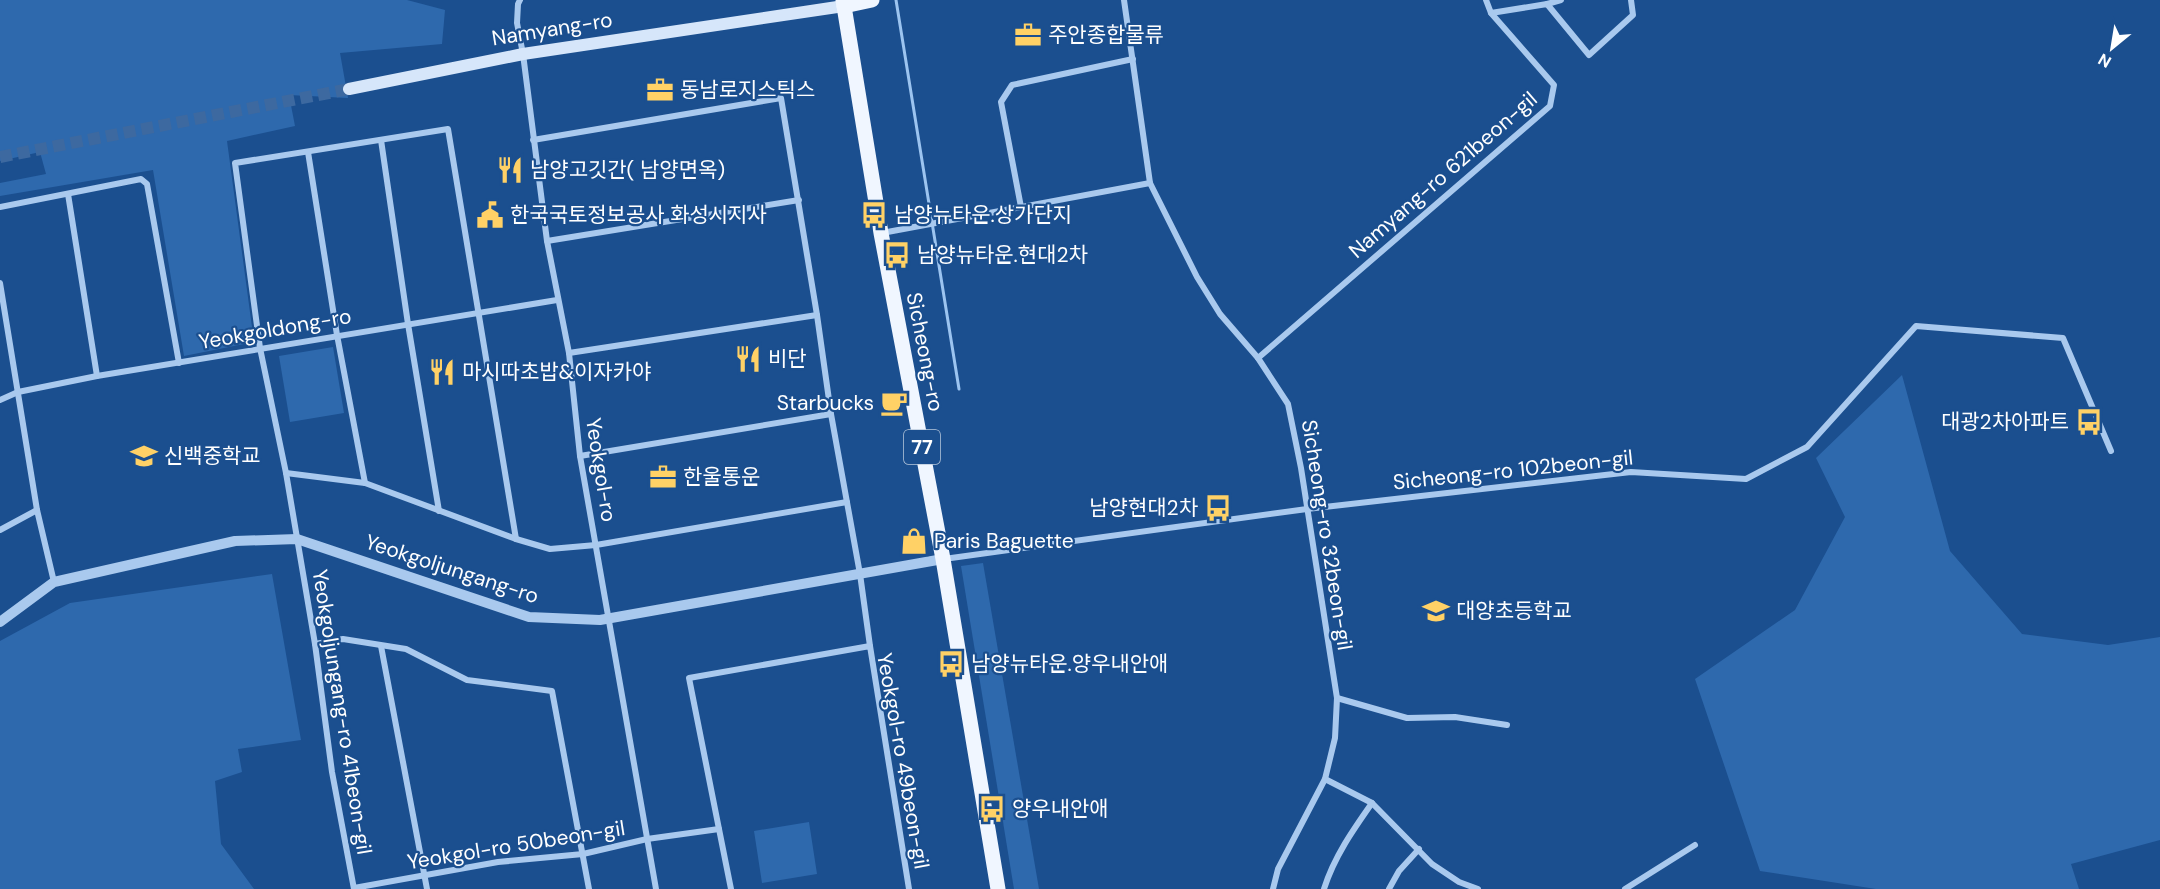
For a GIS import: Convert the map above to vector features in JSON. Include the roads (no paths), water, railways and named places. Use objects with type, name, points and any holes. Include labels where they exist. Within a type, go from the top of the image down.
[{"type":"main road","name":"Namyang-ro","points":[[349,89],[523,54],[871,0]]},
{"type":"main road","name":"Sicheong-ro","points":[[844,3],[881,233],[943,559],[998,889]]},
{"type":"street","name":"Yeokgol-ro","points":[[520,0],[517,23],[547,241],[568,353],[580,456],[656,889]]},
{"type":"street","name":"Sicheong-ro 32beon-gil","points":[[1124,0],[1150,183],[1197,277],[1220,314],[1258,358],[1288,404],[1307,509],[1337,698],[1335,738],[1325,779],[1278,869],[1276,888]]},
{"type":"street","points":[[1486,0],[1491,13],[1561,0]]},
{"type":"street","points":[[1547,4],[1589,55],[1633,15],[1631,0]]},
{"type":"street","name":"Namyang-ro 621beon-gil","points":[[1258,358],[1550,106],[1554,85],[1491,13]]},
{"type":"street","points":[[1021,207],[1001,102],[1012,85],[1132,58]]},
{"type":"street","points":[[533,140],[781,98],[870,646]]},
{"type":"street","points":[[364,483],[337,335],[308,152],[448,129],[516,539]]},
{"type":"street","points":[[381,140],[439,511]]},
{"type":"street","name":"Yeokgoljungang-ro 41beon-gil","points":[[308,152],[235,163],[260,348],[286,473],[315,644],[332,772],[354,888]]},
{"type":"street","points":[[0,207],[141,179],[147,184],[179,363]]},
{"type":"street","points":[[881,233],[1150,183]]},
{"type":"street","points":[[68,194],[97,376]]},
{"type":"street","points":[[547,241],[799,200]]},
{"type":"street","points":[[0,283],[37,510],[54,582]]},
{"type":"street","name":"Yeokgoldong-ro","points":[[0,400],[18,392],[97,376],[557,300]]},
{"type":"street","points":[[568,353],[817,315]]},
{"type":"street","name":"Sicheong-ro 102beon-gil","points":[[943,559],[1307,509],[1631,472],[1746,479],[1807,447],[1916,326],[2063,338],[2111,452]]},
{"type":"street","points":[[580,456],[831,414]]},
{"type":"street","points":[[286,473],[364,483],[516,539],[550,549],[596,545],[847,502]]},
{"type":"street","points":[[0,531],[37,510]]},
{"type":"street","name":"Yeokgoljungang-ro","points":[[0,622],[54,582],[235,541],[297,539],[529,617],[600,620],[943,559]]},
{"type":"street","points":[[315,644],[343,639],[406,649],[467,680],[552,691],[589,889]]},
{"type":"street","points":[[381,646],[427,889]]},
{"type":"street","name":"Yeokgol-ro 49beon-gil","points":[[718,829],[689,678],[870,646],[909,889]]},
{"type":"street","points":[[1337,698],[1407,718],[1455,717],[1507,725]]},
{"type":"street","points":[[1325,779],[1372,802],[1432,864],[1458,886],[1478,889]]},
{"type":"street","points":[[1324,889],[1329,872],[1350,834],[1372,802]]},
{"type":"street","points":[[647,839],[718,829],[731,889]]},
{"type":"street","name":"Yeokgol-ro 50beon-gil","points":[[354,888],[498,862],[583,854],[647,839]]},
{"type":"street","points":[[1625,889],[1695,844]]},
{"type":"street","points":[[1389,889],[1400,870],[1419,849]]},
{"type":"waterway","points":[[896,0],[959,389]]},
{"type":"tunnel","points":[[0,157],[349,89]]},
{"type":"place","name":"주안종합물류","points":[[1028,35]]},
{"type":"place","name":"동남로지스틱스","points":[[660,90]]},
{"type":"place","name":"남양고깃간( 남양면옥)","points":[[510,170]]},
{"type":"place","name":"한국국토정보공사 화성시지사","points":[[490,215]]},
{"type":"place","name":"남양뉴타운.상가단지","points":[[874,215]]},
{"type":"place","name":"남양뉴타운.현대2차","points":[[897,255]]},
{"type":"place","name":"비단","points":[[748,359]]},
{"type":"place","name":"마시따초밥&이자카야","points":[[442,372]]},
{"type":"place","name":"Starbucks","points":[[894,403]]},
{"type":"place","name":"대광2차아파트","points":[[2089,422]]},
{"type":"place","name":"신백중학교","points":[[144,456]]},
{"type":"place","name":"한울통운","points":[[663,477]]},
{"type":"place","name":"남양현대2차","points":[[1218,508]]},
{"type":"place","name":"Paris Baguette","points":[[914,541]]},
{"type":"place","name":"대양초등학교","points":[[1436,611]]},
{"type":"place","name":"남양뉴타운.양우내안애","points":[[951,664]]},
{"type":"place","name":"양우내안애","points":[[992,809]]}]
